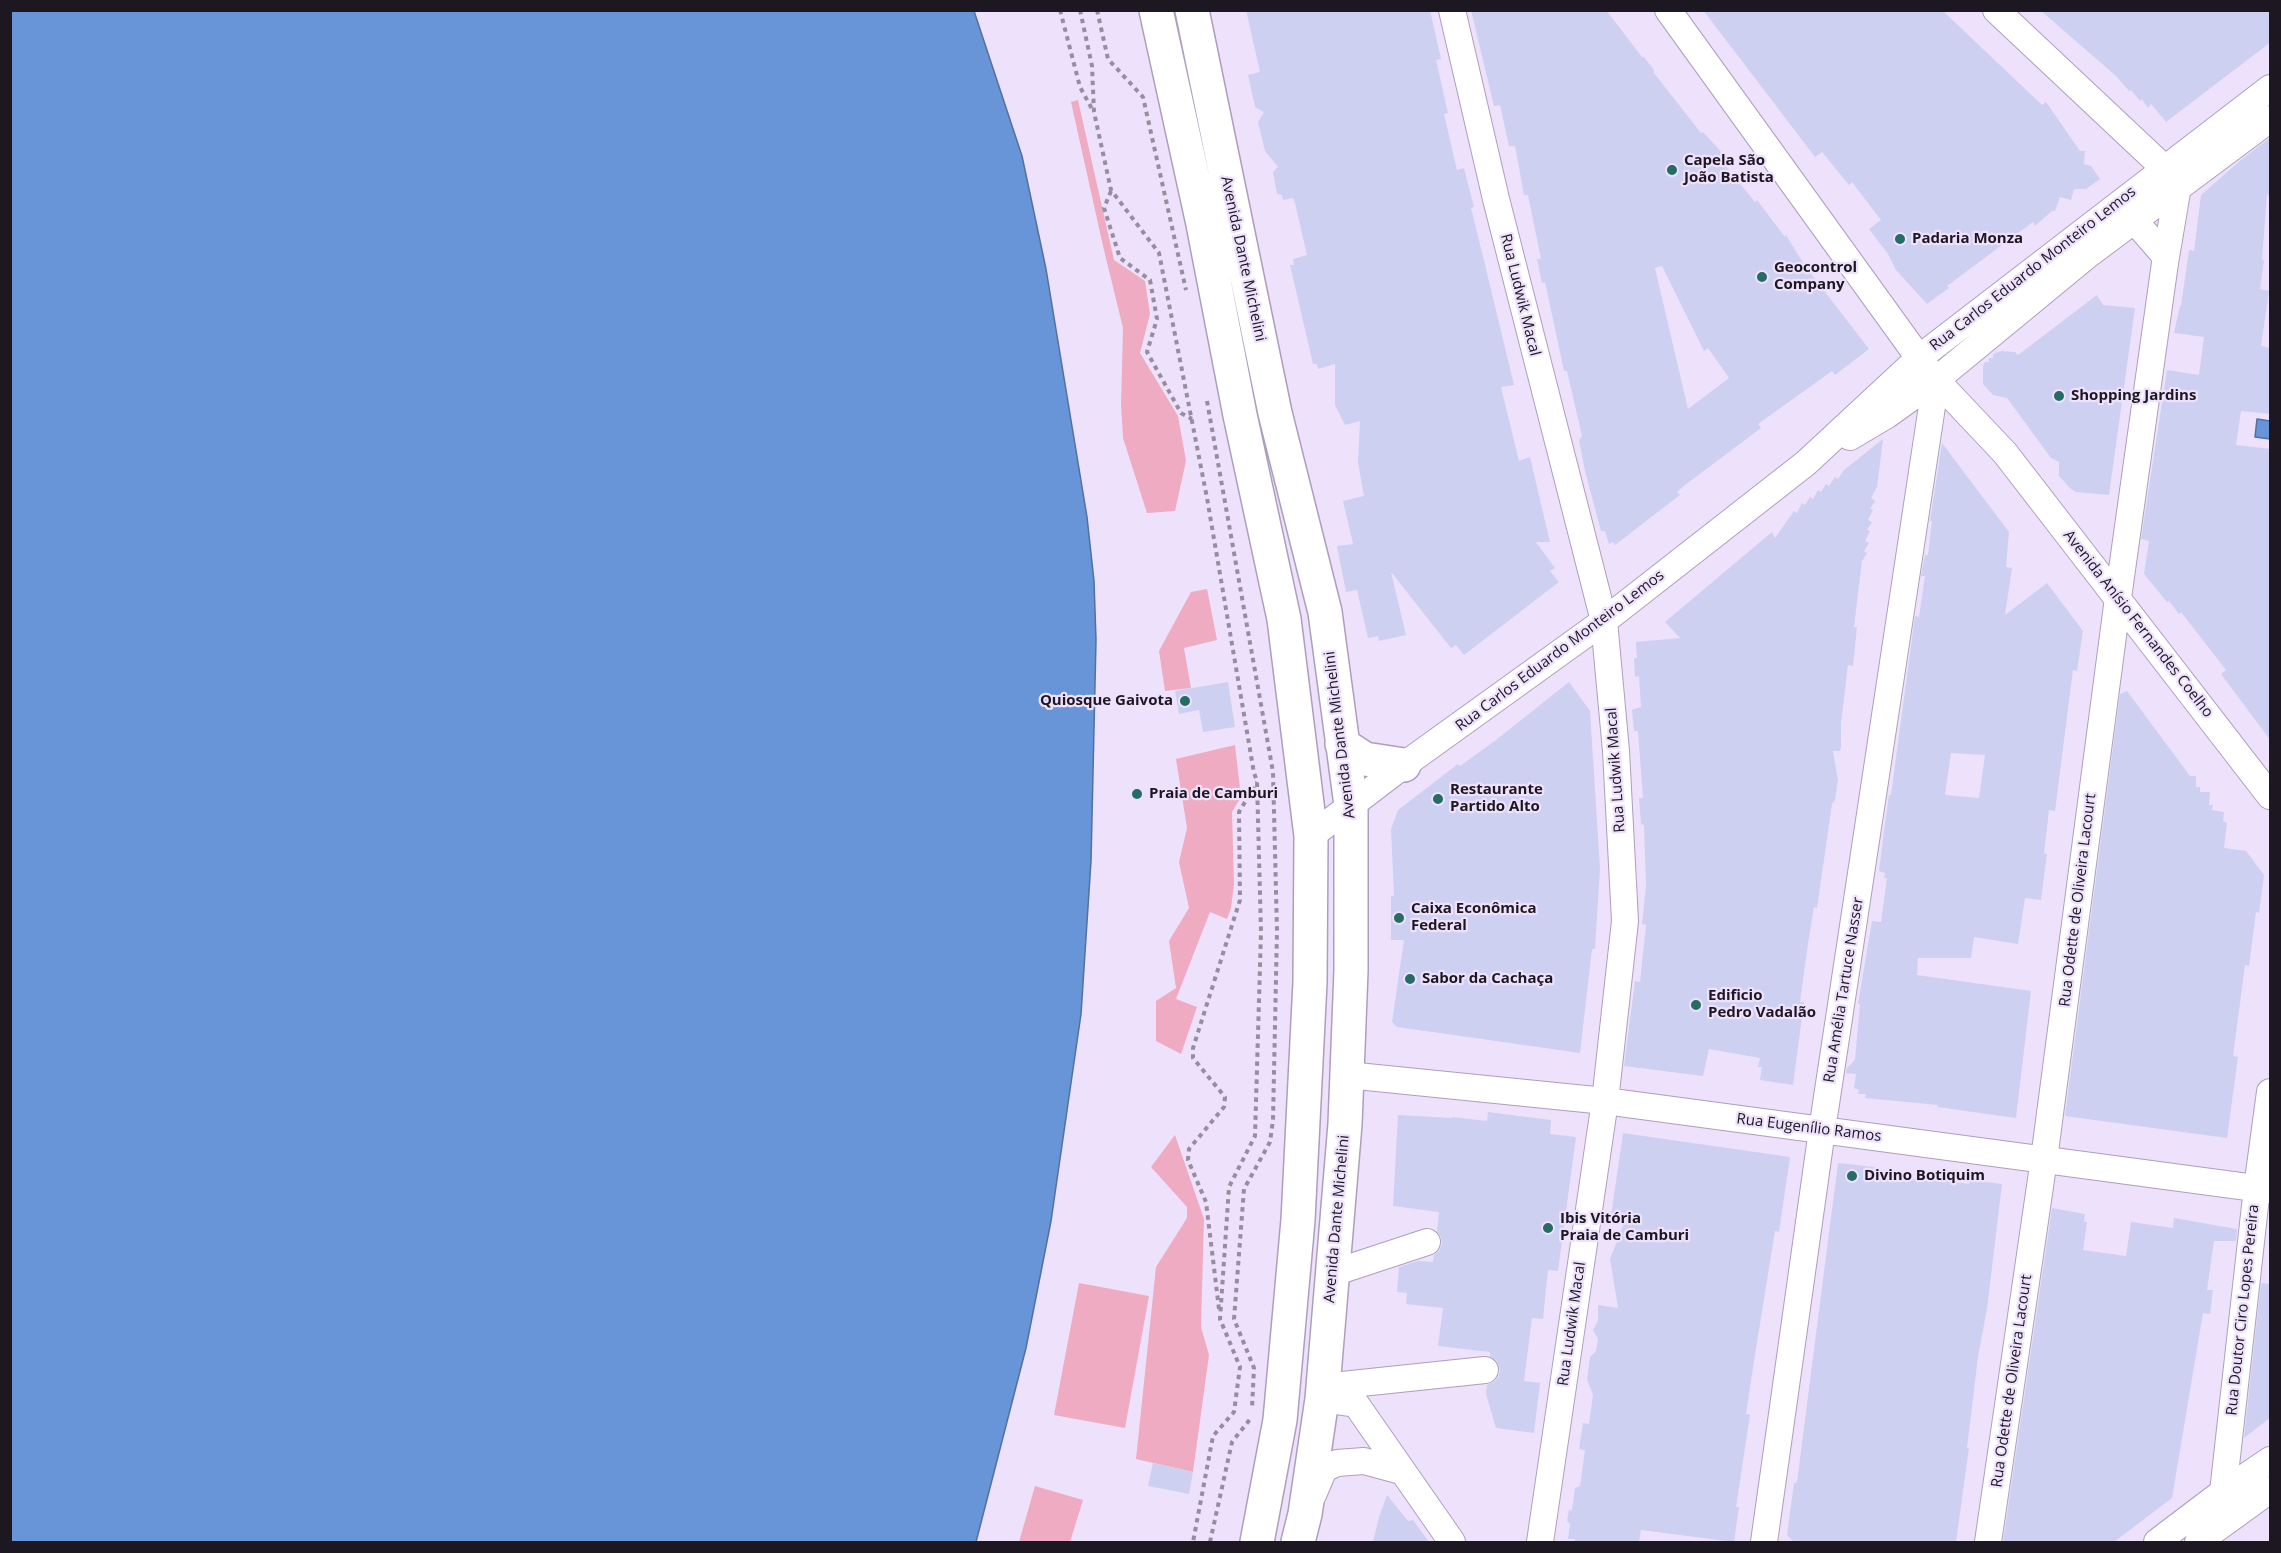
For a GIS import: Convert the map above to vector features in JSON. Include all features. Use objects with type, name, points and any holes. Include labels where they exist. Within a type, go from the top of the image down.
[{"type":"main road","name":"Avenida Dante Michelini","points":[[1156,10],[1203,224],[1240,415],[1284,619],[1311,836],[1310,982],[1299,1220],[1280,1420],[1257,1542]]},
{"type":"main road","name":"Avenida Dante Michelini","points":[[1192,10],[1275,413],[1325,612],[1351,805],[1351,971],[1347,1075],[1322,1393],[1301,1528]]},
{"type":"main road","points":[[1342,744],[1365,759],[1404,765]]},
{"type":"street","name":"Rua Ludwik Macal","points":[[1452,10],[1496,199],[1604,621],[1616,752],[1625,921],[1605,1101],[1540,1542]]},
{"type":"street","name":"Avenida Anísio Fernandes Coelho","points":[[1668,10],[1857,270],[1944,373],[2271,796]]},
{"type":"street","points":[[1996,10],[2171,177]]},
{"type":"street","name":"Rua Carlos Eduardo Monteiro Lemos","points":[[1806,463],[1887,415],[1944,373],[2134,220],[2171,177],[2271,88]]},
{"type":"street","name":"Rua Carlos Eduardo Monteiro Lemos","points":[[1311,836],[1404,765],[1604,621],[1806,463],[1927,352],[2171,177],[2271,119]]},
{"type":"street","name":"Rua Odette de Oliveira Lacourt","points":[[1988,1542],[2044,1159],[2118,597],[2166,257],[2171,177]]},
{"type":"street","points":[[2134,220],[2166,257]]},
{"type":"street","name":"Rua Amélia Tartuce Nasser","points":[[1764,1542],[1822,1130],[1928,438],[1944,373]]},
{"type":"street","points":[[1887,415],[1903,413],[1917,420],[1928,438]]},
{"type":"street","name":"Rua Eugenílio Ramos","points":[[1347,1075],[1605,1101],[2264,1189]]},
{"type":"street","name":"Rua Doutor Ciro Lopes Pereira","points":[[2223,1492],[2264,1189],[2271,1092]]},
{"type":"street","points":[[1333,1273],[1427,1242]]},
{"type":"street","points":[[1322,1393],[1485,1370]]},
{"type":"street","points":[[1322,1393],[1356,1404],[1452,1542]]},
{"type":"street","points":[[2157,1542],[2223,1492],[2271,1460]]},
{"type":"street","points":[[1301,1528],[1324,1469],[1337,1463],[1364,1461],[1401,1471]]},
{"type":"street","points":[[2208,1538],[2271,1490]]},
{"type":"path","points":[[1060,10],[1080,87],[1094,112]]},
{"type":"path","points":[[1080,10],[1092,66],[1094,112],[1111,190],[1159,253],[1192,419],[1257,781],[1261,932],[1255,1136],[1229,1187],[1220,1319]]},
{"type":"path","points":[[1097,10],[1108,59],[1143,97],[1187,295]]},
{"type":"path","points":[[1111,190],[1104,208],[1120,258],[1150,280],[1157,319],[1148,352],[1181,413],[1192,419]]},
{"type":"path","points":[[1207,399],[1273,772],[1277,931],[1273,1120],[1270,1142],[1244,1189],[1234,1319],[1254,1368],[1251,1421],[1232,1442],[1210,1542]]},
{"type":"path","points":[[1193,1542],[1213,1436],[1234,1412],[1240,1367],[1220,1319],[1206,1202],[1188,1160],[1189,1149],[1224,1107],[1225,1097],[1193,1058],[1193,1048],[1240,900],[1239,812],[1257,781]]},
{"type":"shaded area","points":[[1078,100],[1114,260],[1145,281],[1150,314],[1140,353],[1178,416],[1186,461],[1175,511],[1147,513],[1123,438],[1121,404],[1123,328],[1071,102]]},
{"type":"shaded area","points":[[1207,589],[1217,640],[1184,648],[1191,688],[1165,691],[1159,651],[1191,592]]},
{"type":"shaded area","points":[[1235,745],[1241,797],[1232,812],[1234,884],[1231,908],[1227,919],[1210,912],[1176,999],[1197,1007],[1181,1054],[1156,1041],[1156,1001],[1176,988],[1169,941],[1189,908],[1179,862],[1187,828],[1176,759]]},
{"type":"shaded area","points":[[1175,1135],[1204,1219],[1201,1327],[1209,1355],[1193,1472],[1136,1459],[1156,1267],[1187,1218],[1187,1207],[1151,1167]]},
{"type":"shaded area","points":[[1079,1283],[1149,1296],[1125,1428],[1054,1415]]},
{"type":"shaded area","points":[[1035,1486],[1083,1500],[1070,1542],[1019,1542]]},
{"type":"water","points":[[11,10],[974,11],[1022,156],[1046,269],[1087,517],[1094,581],[1096,640],[1091,861],[1081,1014],[1051,1221],[1026,1348],[976,1542],[11,1542]]},
{"type":"water","points":[[2257,419],[2270,421],[2270,439],[2255,437]]},
{"type":"building","points":[[1246,10],[1430,10],[1441,59],[1436,60],[1448,113],[1444,114],[1457,170],[1464,168],[1474,207],[1471,208],[1514,385],[1501,387],[1519,461],[1530,457],[1550,542],[1536,542],[1555,568],[1550,571],[1559,582],[1464,655],[1456,645],[1451,648],[1391,572],[1406,635],[1379,641],[1378,636],[1368,638],[1357,590],[1346,592],[1337,546],[1353,544],[1343,501],[1364,496],[1358,462],[1360,421],[1345,425],[1335,405],[1335,364],[1318,369],[1317,364],[1313,364],[1290,265],[1294,265],[1293,259],[1307,255],[1293,198],[1283,200],[1282,195],[1277,194],[1273,172],[1278,167],[1265,151],[1258,122],[1264,112],[1255,107],[1248,75],[1260,72]]},
{"type":"building","points":[[1471,10],[1606,10],[1701,133],[1703,132],[1724,155],[1719,158],[1755,202],[1757,200],[1785,237],[1786,235],[1805,266],[1869,349],[1835,375],[1832,371],[1758,424],[1761,428],[1685,485],[1677,492],[1680,495],[1615,545],[1613,542],[1609,544],[1605,531],[1601,531],[1585,471],[1579,440],[1582,436],[1567,371],[1564,371],[1545,282],[1542,283],[1537,259],[1541,259],[1528,195],[1524,195],[1515,146],[1509,146],[1500,105],[1494,106]],"holes":[[[1662,266],[1704,351],[1708,348],[1729,378],[1688,409],[1655,268]]]},
{"type":"building","points":[[1703,10],[1942,10],[2042,105],[2046,102],[2080,151],[2085,151],[2084,164],[2091,166],[2100,179],[2086,189],[2074,189],[2071,200],[2060,197],[2055,211],[2035,226],[2033,222],[1947,286],[1949,288],[1927,304],[1896,270],[1888,254],[1869,229],[1881,220],[1852,182],[1849,185],[1822,152],[1815,157]]},
{"type":"building","points":[[2040,10],[2271,10],[2271,42],[2166,122],[2151,104],[2148,108],[2142,99],[2140,101],[2116,76]]},
{"type":"building","points":[[2271,137],[2271,199],[2267,194],[2262,260],[2264,260],[2260,289],[2269,291],[2261,346],[2271,348],[2271,414],[2241,411],[2236,445],[2271,449],[2271,741],[2221,674],[2226,670],[2181,612],[2179,614],[2169,601],[2167,602],[2144,574],[2149,541],[2141,539],[2167,370],[2199,375],[2204,337],[2174,333],[2181,306],[2189,250],[2194,251],[2201,195]]},
{"type":"building","name":"Shopping Jardins","points":[[2097,295],[2103,305],[2135,308],[2109,495],[2076,492],[2071,489],[2059,476],[2059,462],[2051,458],[2007,398],[1993,395],[1983,384],[1983,366],[1985,362],[1989,362],[1989,358],[1993,358],[1993,354],[2001,351],[2015,352],[2018,355]]},
{"type":"building","points":[[1883,439],[1877,487],[1871,498],[1875,501],[1870,509],[1873,510],[1868,520],[1872,522],[1867,530],[1870,531],[1865,541],[1869,543],[1862,561],[1854,627],[1857,627],[1853,666],[1848,665],[1841,723],[1841,747],[1840,751],[1833,751],[1838,780],[1835,800],[1832,804],[1817,908],[1814,907],[1808,944],[1800,1002],[1804,1002],[1793,1085],[1760,1080],[1762,1067],[1758,1067],[1760,1058],[1709,1049],[1703,1076],[1624,1066],[1635,981],[1640,982],[1646,925],[1642,924],[1646,885],[1644,825],[1641,824],[1639,798],[1643,798],[1638,731],[1634,731],[1632,710],[1641,707],[1639,676],[1635,677],[1636,642],[1680,638],[1665,622],[1772,532],[1775,538],[1794,511],[1797,513],[1802,503],[1805,505],[1810,497],[1813,499],[1818,490],[1821,492],[1826,484],[1829,486],[1835,477],[1838,479],[1844,470]]},
{"type":"building","points":[[1942,443],[2009,532],[2006,567],[2012,568],[2005,615],[2047,583],[2083,631],[2077,671],[2073,670],[2055,811],[2049,810],[2044,854],[2047,854],[2041,900],[2025,898],[2018,944],[1974,937],[1971,958],[1918,958],[1917,975],[2031,991],[2016,1118],[1937,1107],[1938,1105],[1865,1098],[1866,1094],[1858,1094],[1859,1090],[1854,1088],[1856,1074],[1846,1073],[1847,1068],[1855,1060],[1860,1004],[1858,1004],[1872,921],[1881,922],[1887,878],[1884,878],[1885,873],[1879,871],[1915,616],[1919,617],[1925,576],[1921,576],[1925,555],[1928,555],[1932,521],[1930,521]],"holes":[[[1951,753],[1985,755],[1979,798],[1945,795]]]},
{"type":"building","points":[[1228,682],[1235,727],[1203,732],[1199,710],[1179,714],[1175,691]]},
{"type":"building","points":[[1569,682],[1590,711],[1600,869],[1595,949],[1592,949],[1580,1053],[1397,1027],[1392,1022],[1404,940],[1391,940],[1391,896],[1394,896],[1391,829],[1398,810],[1458,764],[1460,766],[1496,740]]},
{"type":"building","points":[[2127,691],[2190,776],[2196,776],[2196,787],[2200,787],[2200,792],[2210,792],[2209,805],[2213,805],[2212,810],[2224,812],[2223,821],[2227,823],[2224,848],[2246,851],[2264,875],[2259,913],[2256,912],[2249,966],[2245,965],[2233,1056],[2238,1057],[2227,1138],[2065,1116],[2120,694]]},
{"type":"building","points":[[1488,1112],[1551,1120],[1550,1134],[1576,1137],[1558,1271],[1548,1270],[1543,1319],[1532,1318],[1524,1381],[1540,1383],[1534,1433],[1496,1428],[1486,1394],[1487,1385],[1499,1376],[1500,1369],[1497,1361],[1490,1356],[1490,1352],[1438,1346],[1443,1308],[1406,1304],[1407,1293],[1397,1292],[1399,1267],[1418,1261],[1433,1262],[1434,1255],[1442,1244],[1437,1231],[1439,1212],[1393,1206],[1398,1115],[1487,1121]]},
{"type":"building","points":[[1623,1133],[1790,1157],[1779,1232],[1775,1231],[1746,1414],[1750,1415],[1736,1507],[1739,1507],[1734,1542],[1641,1530],[1639,1542],[1575,1542],[1575,1539],[1568,1539],[1569,1510],[1572,1510],[1575,1488],[1580,1486],[1585,1450],[1579,1449],[1583,1423],[1589,1424],[1593,1395],[1587,1379],[1590,1357],[1596,1351],[1598,1339],[1593,1330],[1598,1321],[1598,1305],[1618,1308],[1610,1259],[1626,1218],[1611,1216]]},
{"type":"building","points":[[1838,1163],[1874,1167],[1873,1174],[1926,1181],[1926,1178],[1969,1184],[1969,1180],[2002,1184],[1956,1542],[1794,1542],[1787,1535],[1794,1483],[1797,1482]]},
{"type":"building","points":[[2052,1208],[2085,1214],[2084,1222],[2087,1222],[2083,1250],[2126,1256],[2131,1222],[2173,1228],[2174,1218],[2237,1229],[2236,1241],[2214,1241],[2207,1290],[2213,1290],[2210,1314],[2203,1313],[2172,1498],[2114,1542],[2003,1542]]},
{"type":"building","points":[[2261,1283],[2271,1284],[2271,1417],[2244,1438]]},
{"type":"building","points":[[1153,1463],[1193,1472],[1189,1494],[1148,1486]]},
{"type":"building","points":[[1387,1495],[1408,1521],[1413,1520],[1429,1542],[1373,1542]]},
{"type":"place","name":"Capela São João Batista","points":[[1672,170]]},
{"type":"place","name":"Padaria Monza","points":[[1900,239]]},
{"type":"place","name":"Geocontrol Company","points":[[1762,277]]},
{"type":"place","name":"Shopping Jardins","points":[[2059,396]]},
{"type":"place","name":"Quiosque Gaivota","points":[[1185,701]]},
{"type":"place","name":"Praia de Camburi","points":[[1137,794]]},
{"type":"place","name":"Restaurante Partido Alto","points":[[1438,799]]},
{"type":"place","name":"Caixa Econômica Federal","points":[[1399,918]]},
{"type":"place","name":"Sabor da Cachaça","points":[[1410,979]]},
{"type":"place","name":"Edificio Pedro Vadalão","points":[[1696,1005]]},
{"type":"place","name":"Divino Botiquim","points":[[1852,1176]]},
{"type":"place","name":"Ibis Vitória Praia de Camburi","points":[[1548,1228]]}]
